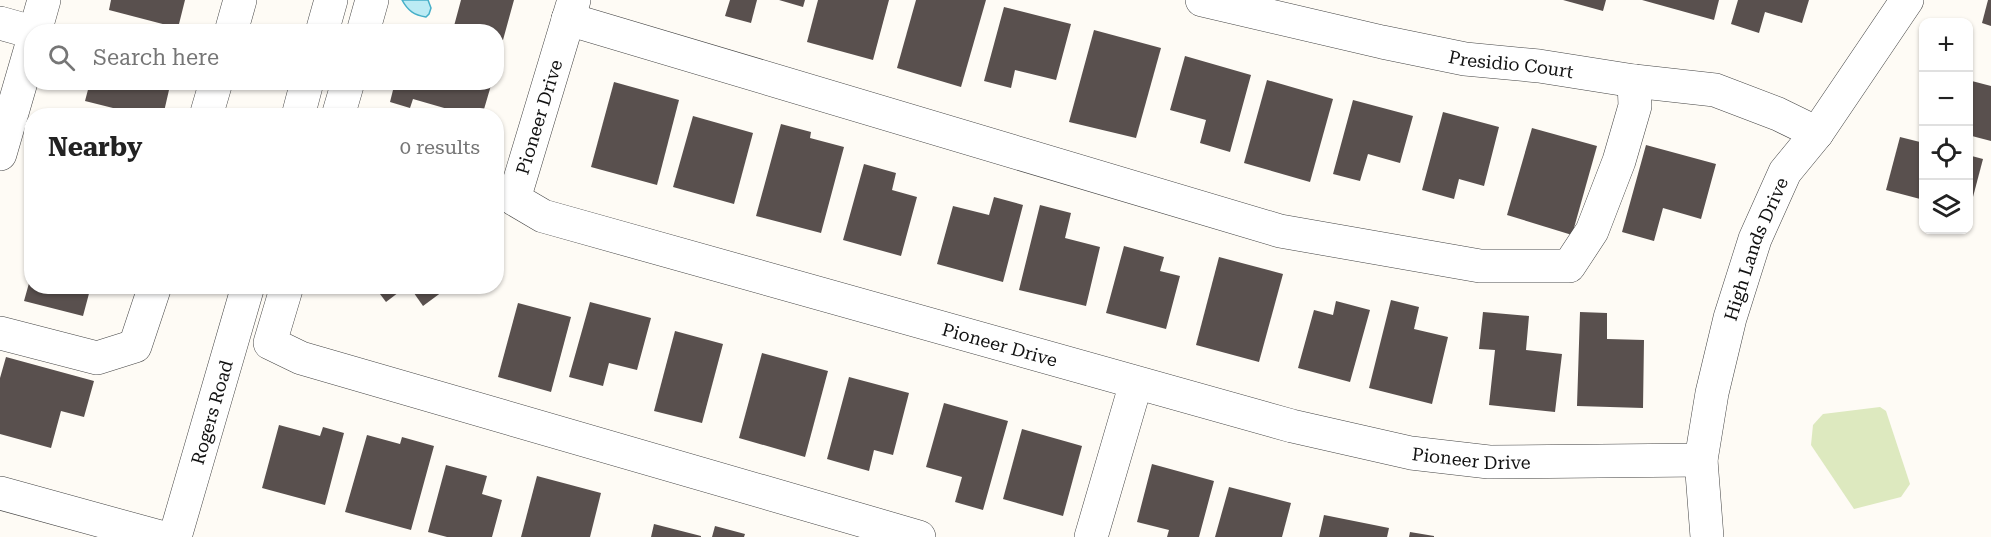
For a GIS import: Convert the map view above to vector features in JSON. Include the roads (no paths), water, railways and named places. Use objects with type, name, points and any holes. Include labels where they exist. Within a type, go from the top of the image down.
[{"type":"street","points":[[36,24],[44,0]]},
{"type":"street","points":[[233,24],[240,0]]},
{"type":"street","points":[[324,24],[331,0]]},
{"type":"street","points":[[365,24],[372,0]]},
{"type":"street","name":"Presidio Court","points":[[1202,0],[1465,59],[1539,66],[1634,81],[1715,90],[1778,114],[1817,133]]},
{"type":"street","name":"High Lands Drive","points":[[1707,537],[1701,460],[1712,393],[1727,328],[1755,239],[1785,172],[1817,133],[1907,0]]},
{"type":"street","points":[[571,10],[1280,231],[1480,266],[1569,266],[1592,231],[1619,161],[1635,106],[1634,81]]},
{"type":"street","name":"Pioneer Drive","points":[[571,10],[514,199],[543,216],[1292,426],[1411,453],[1489,462],[1701,460]]},
{"type":"street","points":[[0,23],[24,30]]},
{"type":"street","points":[[0,154],[24,72]]},
{"type":"street","points":[[208,108],[214,90]]},
{"type":"street","points":[[300,108],[305,90]]},
{"type":"street","points":[[340,108],[346,90]]},
{"type":"street","points":[[0,333],[97,358],[135,346],[152,294]]},
{"type":"street","name":"Rogers Road","points":[[176,537],[246,294]]},
{"type":"street","points":[[285,294],[270,342],[301,358],[919,537]]},
{"type":"street","points":[[1091,537],[1136,383]]},
{"type":"street","points":[[0,493],[160,537]]},
{"type":"water","points":[[402,0],[428,0],[431,8],[429,14],[426,17],[415,14]]}]
